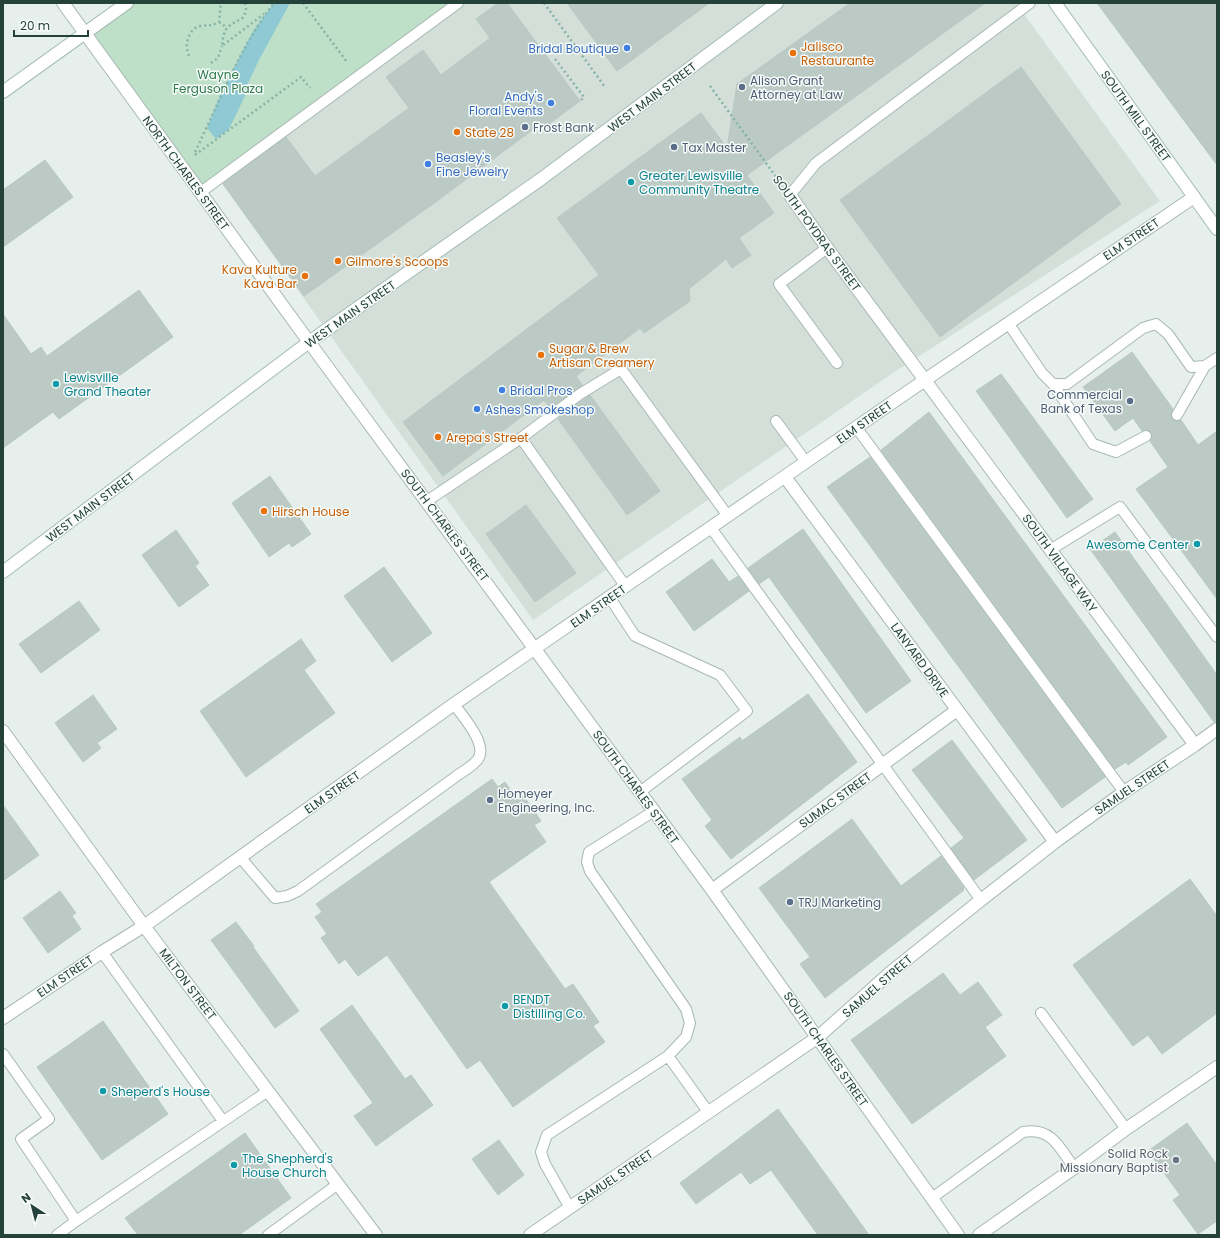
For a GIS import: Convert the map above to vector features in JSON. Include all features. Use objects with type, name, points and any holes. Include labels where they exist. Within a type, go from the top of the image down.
[{"type":"street","name":"NORTH CHARLES STREET","points":[[63,3],[309,342]]},
{"type":"street","points":[[3,92],[128,3]]},
{"type":"street","name":"WEST MAIN STREET","points":[[3,572],[309,342],[541,179],[777,3]]},
{"type":"street","name":"SOUTH MILL STREET","points":[[1055,3],[1217,229]]},
{"type":"street","name":"SOUTH POYDRAS STREET","points":[[790,195],[827,248],[925,380]]},
{"type":"street","name":"ELM STREET","points":[[3,1018],[144,926],[454,704],[626,587],[856,427],[1194,197]]},
{"type":"street","name":"SOUTH CHARLES STREET","points":[[309,342],[654,810],[818,1037],[958,1235]]},
{"type":"street","name":"SOUTH VILLAGE WAY","points":[[925,380],[1194,745]]},
{"type":"street","name":"LANYARD DRIVE","points":[[785,477],[1055,842]]},
{"type":"street","name":"SUMAC STREET","points":[[712,890],[957,710]]},
{"type":"street","name":"SAMUEL STREET","points":[[530,1235],[818,1037],[891,972],[1055,842],[1124,792],[1217,729]]},
{"type":"street","name":"MILTON STREET","points":[[3,731],[144,926],[376,1235]]},
{"type":"street","points":[[979,1235],[1074,1168],[1126,1129],[1217,1067]]},
{"type":"lane","points":[[200,192],[458,3]]},
{"type":"lane","points":[[790,195],[816,163],[1030,3]]},
{"type":"lane","points":[[827,248],[779,284],[837,363]]},
{"type":"lane","points":[[1008,323],[1042,373],[1053,384],[1093,444],[1116,452],[1146,436]]},
{"type":"lane","points":[[1053,384],[1067,384],[1144,328],[1156,324],[1168,334],[1191,367],[1205,366]]},
{"type":"lane","points":[[1177,415],[1205,366],[1217,358]]},
{"type":"lane","points":[[427,501],[521,438],[580,394],[621,370],[728,516]]},
{"type":"lane","points":[[776,421],[806,462]]},
{"type":"lane","points":[[856,427],[1124,792]]},
{"type":"lane","points":[[521,438],[626,587]]},
{"type":"lane","points":[[1050,550],[1120,507],[1217,637]]},
{"type":"lane","points":[[711,528],[981,900]]},
{"type":"lane","points":[[610,598],[635,636],[720,675],[747,711],[640,792]]},
{"type":"lane","points":[[240,857],[275,898],[287,896],[298,891],[478,759],[481,749],[479,740],[454,704]]},
{"type":"lane","points":[[570,1208],[545,1164],[541,1152],[547,1134],[668,1056],[686,1037],[690,1023],[686,1009],[590,871],[587,862],[589,852],[654,810]]},
{"type":"lane","points":[[102,952],[223,1121]]},
{"type":"lane","points":[[1040,1013],[1126,1129]]},
{"type":"lane","points":[[3,1054],[49,1119],[21,1139],[76,1221]]},
{"type":"lane","points":[[668,1056],[709,1113]]},
{"type":"lane","points":[[57,1235],[268,1091]]},
{"type":"lane","points":[[932,1198],[1023,1132],[1032,1130],[1045,1133],[1054,1139],[1074,1168]]},
{"type":"lane","points":[[268,1235],[338,1184]]},
{"type":"path","points":[[219,22],[221,3]]},
{"type":"path","points":[[211,63],[218,58],[226,28],[244,17],[246,9],[245,3]]},
{"type":"path","points":[[274,3],[253,31],[221,93],[215,110],[192,158],[301,77],[310,89],[315,85]]},
{"type":"path","points":[[304,3],[358,76]]},
{"type":"path","points":[[544,3],[605,87]]},
{"type":"path","points":[[222,46],[268,12]]},
{"type":"path","points":[[219,22],[226,28]]},
{"type":"path","points":[[189,56],[186,46],[191,32],[199,26],[215,25],[219,22]]},
{"type":"path","points":[[343,64],[353,57]]},
{"type":"path","points":[[555,59],[584,97],[580,101]]},
{"type":"path","name":"SOUTH POYDRAS STREET","points":[[710,86],[790,195]]},
{"type":"shaded area","points":[[180,3],[1016,3],[1160,201],[893,373],[533,620],[137,64]]},
{"type":"green space","name":"Wayne Ferguson Plaza","points":[[127,3],[459,3],[201,192],[85,34]]},
{"type":"water","points":[[274,3],[290,3],[259,60],[248,83],[245,96],[229,129],[216,139],[207,128],[221,93],[253,31]]},
{"type":"building","points":[[498,3],[507,3],[580,101],[542,129],[539,125],[437,201],[304,296],[223,184],[286,137],[315,176],[409,108],[386,77],[423,50],[441,75],[490,38],[476,19]]},
{"type":"building","points":[[567,3],[709,3],[617,71]]},
{"type":"building","points":[[850,3],[985,3],[747,175],[774,213],[739,238],[751,255],[732,268],[726,259],[689,289],[690,301],[644,333],[640,328],[576,376],[582,385],[550,408],[544,400],[443,476],[403,422],[599,275],[557,218],[701,113],[727,148],[737,84]]},
{"type":"building","points":[[1097,3],[1217,3],[1217,165]]},
{"type":"building","points":[[1021,67],[1121,204],[940,337],[840,200]]},
{"type":"building","points":[[45,160],[73,197],[3,247],[3,190]]},
{"type":"building","name":"Lewisville Grand Theater","points":[[139,290],[173,337],[59,419],[53,412],[3,448],[3,314],[31,354],[41,347],[47,356]]},
{"type":"building","points":[[1132,352],[1173,409],[1171,415],[1172,419],[1177,421],[1181,420],[1198,445],[1217,431],[1217,599],[1136,489],[1168,467],[1150,441],[1152,433],[1147,430],[1142,431],[1133,418],[1115,431],[1083,387]]},
{"type":"building","points":[[1001,374],[1093,499],[1067,518],[976,391]]},
{"type":"building","points":[[590,395],[660,491],[627,515],[558,419]]},
{"type":"building","points":[[929,412],[1167,737],[1128,765],[1126,762],[1115,769],[881,450]]},
{"type":"building","points":[[870,457],[1105,777],[1062,808],[827,487]]},
{"type":"building","points":[[270,476],[311,534],[292,547],[289,543],[269,557],[232,503]]},
{"type":"building","points":[[526,505],[576,573],[535,602],[486,534]]},
{"type":"building","points":[[803,529],[911,681],[866,713],[769,577],[759,584],[748,568]]},
{"type":"building","points":[[176,530],[199,563],[195,566],[209,585],[179,607],[142,555]]},
{"type":"building","points":[[1115,532],[1217,675],[1217,722],[1214,722],[1090,549]]},
{"type":"building","points":[[712,559],[729,582],[738,576],[749,591],[694,631],[666,592]]},
{"type":"building","points":[[384,567],[432,633],[392,662],[344,596]]},
{"type":"building","points":[[79,601],[100,630],[41,673],[19,644]]},
{"type":"building","points":[[301,639],[316,661],[304,670],[335,713],[246,777],[200,711]]},
{"type":"building","points":[[808,694],[857,762],[731,859],[705,826],[712,820],[682,779],[740,737],[742,741]]},
{"type":"building","points":[[93,695],[117,729],[97,743],[101,748],[83,762],[55,723]]},
{"type":"building","points":[[952,740],[1027,840],[974,880],[951,848],[964,838],[912,770]]},
{"type":"building","points":[[492,779],[498,787],[505,782],[517,800],[523,795],[541,821],[534,825],[546,842],[489,882],[565,989],[573,984],[599,1022],[593,1026],[605,1042],[513,1107],[480,1060],[467,1069],[387,955],[358,976],[345,959],[339,964],[321,938],[327,934],[315,917],[322,912],[316,904]]},
{"type":"building","points":[[3,805],[39,855],[3,881]]},
{"type":"building","points":[[852,819],[901,886],[941,856],[964,890],[825,998],[800,964],[810,957],[759,888]]},
{"type":"building","points":[[1190,879],[1217,916],[1217,1013],[1162,1054],[1148,1035],[1133,1046],[1073,965]]},
{"type":"building","points":[[60,891],[76,913],[72,916],[81,929],[48,953],[23,918]]},
{"type":"building","points":[[236,922],[299,1011],[275,1028],[211,940]]},
{"type":"building","points":[[943,973],[960,995],[978,982],[1002,1015],[985,1027],[1006,1056],[912,1124],[851,1040]]},
{"type":"building","points":[[352,1005],[405,1079],[411,1075],[433,1105],[376,1146],[354,1116],[373,1103],[320,1029]]},
{"type":"building","name":"Sheperd's House","points":[[103,1021],[168,1114],[102,1160],[37,1067]]},
{"type":"building","points":[[778,1109],[869,1235],[818,1235],[771,1170],[750,1184],[741,1172],[696,1204],[680,1183]]},
{"type":"building","points":[[1187,1123],[1217,1165],[1217,1221],[1198,1234],[1173,1200],[1180,1195],[1148,1151]]},
{"type":"building","name":"The Shepherd's House Church","points":[[245,1133],[291,1198],[239,1235],[138,1235],[125,1218]]},
{"type":"building","points":[[499,1140],[524,1175],[498,1195],[472,1159]]},
{"type":"place","name":"Bridal Boutique","points":[[627,48]]},
{"type":"place","name":"Jalisco Restaurante","points":[[793,53]]},
{"type":"place","name":"Alison Grant Attorney at Law","points":[[742,87]]},
{"type":"place","name":"Andy's Floral Events","points":[[551,103]]},
{"type":"place","name":"Frost Bank","points":[[525,127]]},
{"type":"place","name":"State 28","points":[[457,132]]},
{"type":"place","name":"Tax Master","points":[[674,147]]},
{"type":"place","name":"Beasley's Fine Jewelry","points":[[428,164]]},
{"type":"place","name":"Greater Lewisville Community Theatre","points":[[631,182]]},
{"type":"place","name":"Gilmore's Scoops","points":[[338,261]]},
{"type":"place","name":"Kava Kulture Kava Bar","points":[[305,276]]},
{"type":"place","name":"Sugar & Brew Artisan Creamery","points":[[541,355]]},
{"type":"place","name":"Lewisville Grand Theater","points":[[56,384]]},
{"type":"place","name":"Bridal Pros","points":[[502,390]]},
{"type":"place","name":"Commercial Bank of Texas","points":[[1130,401]]},
{"type":"place","name":"Ashes Smokeshop","points":[[477,409]]},
{"type":"place","name":"Arepa's Street","points":[[438,437]]},
{"type":"place","name":"Hirsch House","points":[[264,511]]},
{"type":"place","name":"Awesome Center","points":[[1197,544]]},
{"type":"place","name":"Homeyer Engineering, Inc.","points":[[490,800]]},
{"type":"place","name":"TRJ Marketing","points":[[790,902]]},
{"type":"place","name":"BENDT Distilling Co.","points":[[505,1006]]},
{"type":"place","name":"Sheperd's House","points":[[103,1091]]},
{"type":"place","name":"Solid Rock Missionary Baptist","points":[[1176,1160]]},
{"type":"place","name":"The Shepherd's House Church","points":[[234,1165]]}]
